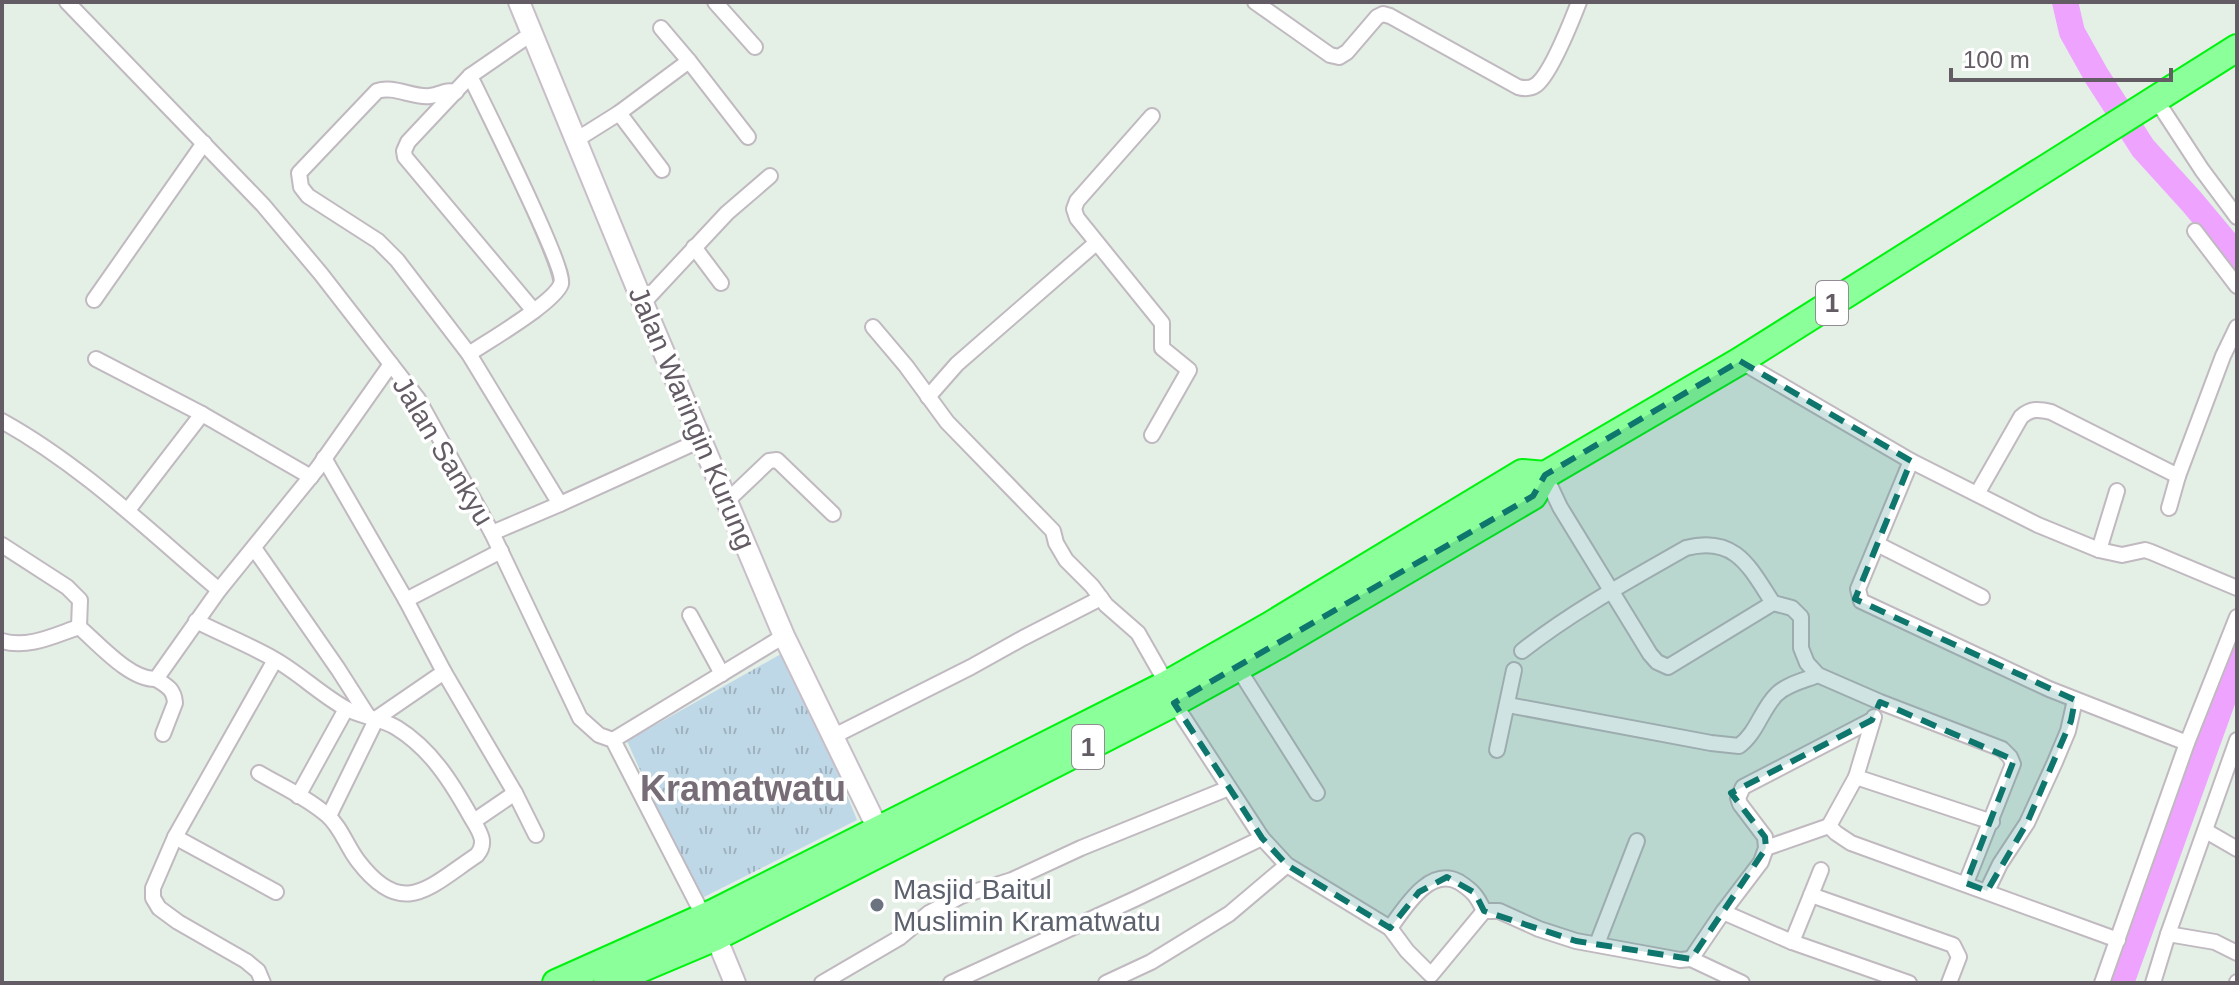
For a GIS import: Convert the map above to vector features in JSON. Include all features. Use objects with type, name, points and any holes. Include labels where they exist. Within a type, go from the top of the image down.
[{"type":"highway","name":"1","points":[[556,983],[710,927],[878,829],[1170,694],[1238,668],[1533,496],[1545,475],[1740,361],[2237,48]]},
{"type":"highway","name":"1","points":[[607,983],[710,927],[1170,694],[1269,626],[1522,473],[1545,475]]},
{"type":"street","name":"Jalan Sankyu","points":[[67,2],[263,205],[418,399],[492,533],[580,718],[599,735],[613,740],[710,927]]},
{"type":"street","name":"Jalan Waringin Kurung","points":[[519,2],[784,636],[878,829]]},
{"type":"street","points":[[715,2],[755,47]]},
{"type":"street","points":[[1255,2],[1330,55],[1339,57],[1347,52],[1383,14],[1518,87],[1528,89],[1539,83],[1550,65],[1579,2]]},
{"type":"street","points":[[661,28],[748,137]]},
{"type":"street","points":[[531,34],[470,76],[408,142],[404,151],[405,157],[534,311]]},
{"type":"street","points":[[576,140],[619,113],[689,61]]},
{"type":"street","points":[[469,354],[534,311],[560,286],[563,278],[470,76]]},
{"type":"street","points":[[456,92],[445,91],[432,96],[389,89],[377,91],[299,173],[301,187],[308,196],[378,241],[397,260],[469,354],[560,504]]},
{"type":"street","points":[[2152,100],[2237,217]]},
{"type":"street","points":[[619,113],[662,170]]},
{"type":"street","points":[[1152,116],[1077,201],[1074,209],[1096,243],[1162,323],[1162,348],[1189,370],[1152,435]]},
{"type":"street","points":[[94,300],[204,143]]},
{"type":"street","points":[[643,303],[727,213],[770,176]]},
{"type":"street","points":[[2195,231],[2237,286]]},
{"type":"street","points":[[928,397],[957,364],[1096,243]]},
{"type":"street","points":[[694,247],[721,283]]},
{"type":"street","points":[[873,327],[963,440],[1053,531],[1059,550],[1101,598],[1138,633],[1170,694],[1229,788],[1262,838],[1287,865],[1390,928],[1407,951],[1436,979],[1484,911]]},
{"type":"street","points":[[2169,508],[2223,356],[2237,327]]},
{"type":"street","points":[[96,359],[202,414],[311,477]]},
{"type":"street","points":[[1740,361],[1911,461],[2038,525],[2099,550],[2122,555],[2145,550],[2237,588]]},
{"type":"street","points":[[156,679],[219,590],[311,477],[391,364]]},
{"type":"street","points":[[1977,494],[2021,417],[2038,409],[2051,412],[2178,476]]},
{"type":"street","points":[[128,510],[202,414]]},
{"type":"street","points":[[2,421],[51,451],[128,510],[219,590]]},
{"type":"street","points":[[492,533],[701,440]]},
{"type":"street","points":[[324,458],[536,835]]},
{"type":"street","points":[[727,501],[769,461],[777,460],[833,514]]},
{"type":"street","points":[[1911,461],[1858,589],[1861,601],[2075,700],[2187,743]]},
{"type":"street","points":[[1545,475],[1560,507],[1657,662],[1668,667],[1773,603]]},
{"type":"street","points":[[2099,550],[2117,491]]},
{"type":"street","points":[[1877,544],[1982,597]]},
{"type":"street","points":[[2,545],[67,587],[80,600],[79,627]]},
{"type":"street","points":[[1522,651],[1611,591],[1686,548],[1714,546],[1734,552],[1750,566],[1773,603],[1792,608],[1801,617],[1801,648],[1807,663],[1818,675],[2002,749],[2010,757],[2013,764],[1966,883]]},
{"type":"street","points":[[254,548],[372,717]]},
{"type":"street","points":[[406,600],[501,551]]},
{"type":"street","points":[[832,737],[1101,598]]},
{"type":"street","points":[[690,615],[722,674]]},
{"type":"street","points":[[2102,983],[2187,743],[2237,617]]},
{"type":"street","points":[[196,621],[275,660],[346,709],[397,728],[433,758],[456,790],[484,844],[477,855],[427,888],[406,895],[392,893],[359,862],[329,816],[259,773]]},
{"type":"street","points":[[2,642],[17,645],[34,642],[79,627]]},
{"type":"street","points":[[79,627],[129,670],[171,688],[175,703],[163,734]]},
{"type":"street","points":[[613,740],[784,636]]},
{"type":"street","points":[[263,983],[258,971],[246,961],[159,908],[153,898],[153,888],[175,837],[275,660]]},
{"type":"street","points":[[1238,668],[1317,793]]},
{"type":"street","points":[[1497,750],[1514,670]]},
{"type":"street","points":[[329,816],[372,717],[444,672]]},
{"type":"street","points":[[1508,705],[1739,746],[1775,696],[1783,689],[1818,675]]},
{"type":"street","points":[[1987,891],[2000,864],[2027,823],[2068,731],[2075,700]]},
{"type":"street","points":[[1766,848],[1829,826],[1856,777],[1880,702]]},
{"type":"street","points":[[298,796],[346,709]]},
{"type":"street","points":[[1691,959],[1761,862],[1766,848],[1765,837],[1740,804],[1738,798],[1743,787],[1872,720]]},
{"type":"street","points":[[2153,983],[2237,740]]},
{"type":"street","points":[[1856,777],[1992,822]]},
{"type":"street","points":[[822,983],[899,938],[929,913],[961,896],[1012,880],[1081,848],[1229,788]]},
{"type":"street","points":[[474,821],[515,793]]},
{"type":"street","points":[[1829,826],[1851,843],[2118,940]]},
{"type":"street","points":[[2206,831],[2237,849]]},
{"type":"street","points":[[175,837],[276,892]]},
{"type":"street","points":[[951,983],[1262,838]]},
{"type":"street","points":[[1597,944],[1637,841]]},
{"type":"street","points":[[1106,983],[1151,962],[1229,914],[1287,865]]},
{"type":"street","points":[[1792,942],[1821,870]]},
{"type":"street","points":[[1390,928],[1419,892],[1438,878],[1447,877],[1475,893],[1484,911]]},
{"type":"street","points":[[1811,895],[1953,945],[1959,957],[1949,983]]},
{"type":"street","points":[[1484,911],[1499,911],[1576,941],[1680,960],[1691,959],[1742,983]]},
{"type":"street","points":[[1723,912],[1792,942],[1909,983]]},
{"type":"street","points":[[710,927],[735,983]]},
{"type":"street","points":[[2168,934],[2215,942],[2237,953]]},
{"type":"street","points":[[1707,983],[1716,970]]},
{"type":"highlighted area","points":[[1740,361],[1911,461],[1855,599],[2075,700],[2071,721],[2027,823],[1987,891],[1966,883],[2014,760],[1880,702],[1872,720],[1731,793],[1765,837],[1766,848],[1691,959],[1576,941],[1484,911],[1475,893],[1447,877],[1419,892],[1390,928],[1287,865],[1262,838],[1174,703],[1533,496],[1545,475]]},
{"type":"green space","points":[[788,650],[857,820],[698,900],[627,741]]},
{"type":"waterway","points":[[2065,2],[2072,32],[2143,148],[2237,256]]},
{"type":"waterway","points":[[2121,983],[2237,660]]},
{"type":"place","name":"Masjid Baitul Muslimin Kramatwatu","points":[[877,905]]},
{"type":"district","name":"Kramatwatu","points":[[743,788]]}]
